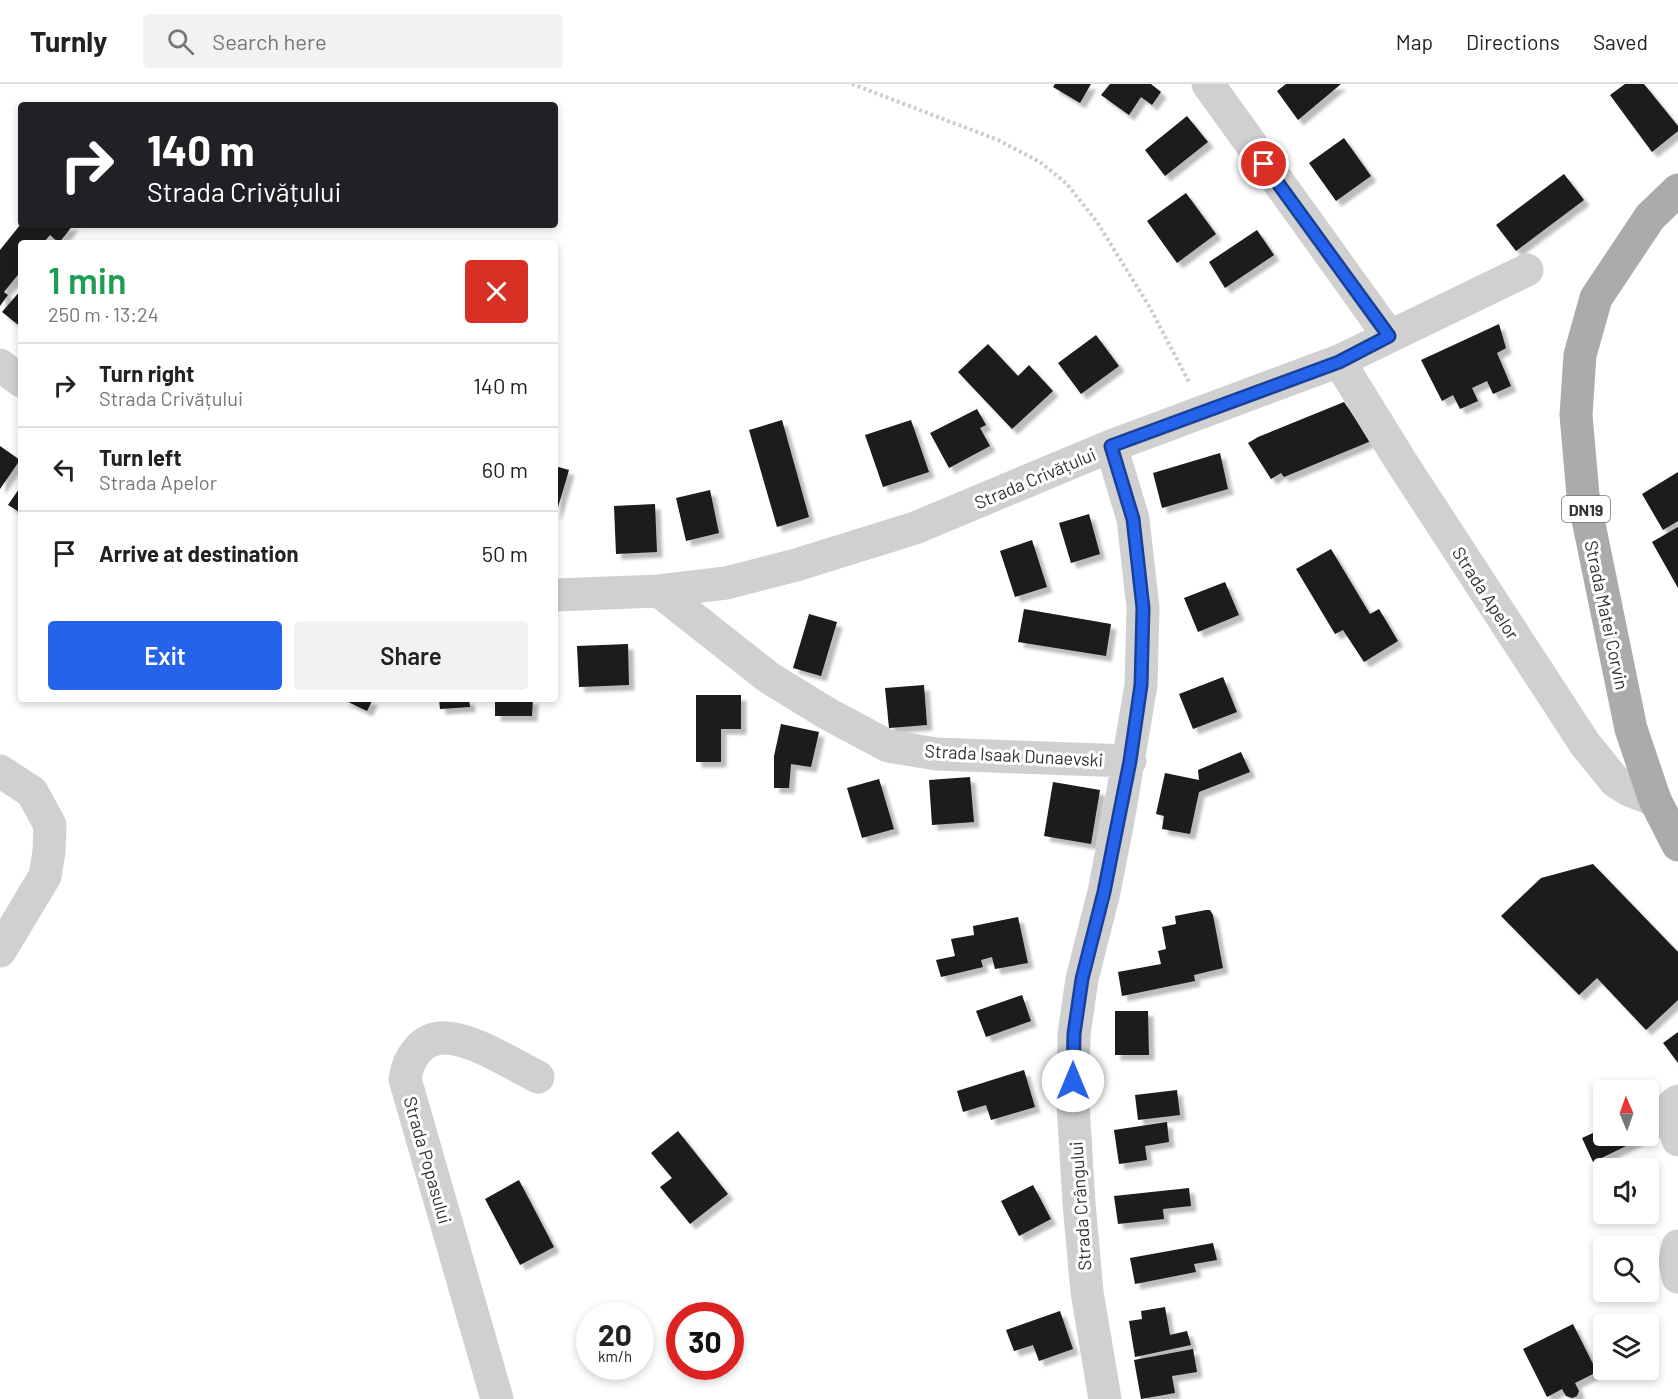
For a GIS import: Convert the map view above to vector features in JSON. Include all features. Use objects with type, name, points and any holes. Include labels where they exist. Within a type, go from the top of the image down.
[{"type":"main road","name":"Strada Matei Corvin","points":[[1678,190],[1650,217],[1596,298],[1580,355],[1576,415],[1583,495],[1631,729],[1655,800],[1678,846]]},
{"type":"street","points":[[1208,84],[1389,336]]},
{"type":"street","name":"Strada Crivățului","points":[[558,595],[659,591],[726,583],[796,565],[915,528],[1111,446],[1339,362],[1527,270]]},
{"type":"street","name":"Strada Apelor","points":[[1339,362],[1585,744],[1615,781],[1629,790],[1655,800]]},
{"type":"street","points":[[0,365],[18,379]]},
{"type":"street","name":"Strada Crângului","points":[[1105,1399],[1087,1292],[1073,1104],[1074,1034],[1082,979],[1104,892],[1130,761],[1141,685],[1143,608],[1133,519],[1111,446]]},
{"type":"street","name":"Strada Isaak Dunaevski","points":[[659,591],[768,677],[828,714],[888,746],[936,754],[1130,761]]},
{"type":"street","points":[[0,771],[32,792],[50,825],[45,876],[0,951]]},
{"type":"street","name":"Strada Popasului","points":[[496,1399],[405,1079],[407,1065],[414,1053],[427,1042],[446,1037],[468,1043],[538,1077]]},
{"type":"street","points":[[1678,1101],[1673,1105],[1674,1125],[1678,1140]]},
{"type":"street","points":[[1678,1246],[1675,1262],[1678,1277]]},
{"type":"path","points":[[852,84],[998,140],[1040,162],[1067,184],[1097,222],[1149,306],[1186,375],[1202,413]]},
{"type":"building","points":[[1055,84],[1091,84],[1080,103],[1053,87]]},
{"type":"building","points":[[1110,84],[1151,84],[1161,92],[1152,105],[1141,97],[1129,115],[1101,95]]},
{"type":"building","points":[[1286,84],[1341,84],[1298,120],[1277,91]]},
{"type":"building","points":[[1625,84],[1644,84],[1678,126],[1678,131],[1652,152],[1610,95]]},
{"type":"building","points":[[1187,116],[1208,142],[1165,176],[1145,150]]},
{"type":"building","points":[[1344,138],[1371,176],[1336,201],[1309,163]]},
{"type":"building","points":[[1564,174],[1584,200],[1516,251],[1496,225]]},
{"type":"building","points":[[1186,193],[1216,234],[1177,263],[1147,221]]},
{"type":"building","points":[[18,228],[71,228],[61,240],[56,240],[50,235],[46,240],[18,240],[18,275],[4,292],[8,295],[0,306],[0,250]]},
{"type":"building","points":[[1257,230],[1274,255],[1225,288],[1209,262]]},
{"type":"building","points":[[18,293],[18,325],[2,312]]},
{"type":"building","points":[[1499,324],[1506,348],[1497,353],[1511,386],[1493,394],[1487,381],[1472,388],[1478,401],[1460,409],[1453,395],[1442,401],[1421,360]]},
{"type":"building","points":[[1096,335],[1119,366],[1081,394],[1058,363]]},
{"type":"building","points":[[988,344],[1018,376],[1029,365],[1053,391],[1012,429],[958,372]]},
{"type":"building","points":[[1344,402],[1371,441],[1284,477],[1281,473],[1271,479],[1248,443]]},
{"type":"building","points":[[977,409],[986,425],[980,428],[990,446],[949,468],[930,433]]},
{"type":"building","points":[[782,420],[809,517],[777,527],[749,430]]},
{"type":"building","points":[[911,420],[929,472],[883,487],[865,435]]},
{"type":"building","points":[[0,446],[18,459],[18,463],[0,489]]},
{"type":"building","points":[[1220,453],[1228,489],[1162,508],[1153,473]]},
{"type":"building","points":[[558,467],[569,470],[558,507]]},
{"type":"building","points":[[1678,472],[1678,521],[1663,530],[1642,494]]},
{"type":"building","points":[[18,490],[18,511],[8,505]]},
{"type":"building","points":[[710,490],[719,533],[686,541],[676,498]]},
{"type":"building","points":[[655,504],[657,552],[616,554],[614,506]]},
{"type":"building","points":[[1089,514],[1100,554],[1071,563],[1059,523]]},
{"type":"building","points":[[1678,527],[1678,588],[1652,542]]},
{"type":"building","points":[[1032,540],[1047,587],[1015,597],[1000,551]]},
{"type":"building","points":[[1331,549],[1370,614],[1379,609],[1398,641],[1364,662],[1343,630],[1335,634],[1296,569]]},
{"type":"building","points":[[1225,582],[1239,615],[1198,632],[1184,598]]},
{"type":"building","points":[[1024,609],[1111,624],[1106,656],[1018,642]]},
{"type":"building","points":[[809,614],[837,622],[821,676],[793,668]]},
{"type":"building","points":[[628,644],[629,685],[579,687],[577,646]]},
{"type":"building","points":[[1223,677],[1237,712],[1193,729],[1179,694]]},
{"type":"building","points":[[924,685],[927,725],[889,728],[885,688]]},
{"type":"building","points":[[696,695],[741,695],[741,729],[721,729],[721,762],[696,762]]},
{"type":"building","points":[[348,702],[372,702],[367,711]]},
{"type":"building","points":[[439,702],[469,702],[470,707],[440,709]]},
{"type":"building","points":[[495,702],[533,702],[532,716],[495,716]]},
{"type":"building","points":[[781,724],[819,732],[811,767],[791,764],[789,788],[774,788],[774,756]]},
{"type":"building","points":[[1241,752],[1250,772],[1199,792],[1190,834],[1162,829],[1164,816],[1156,814],[1165,773],[1199,780],[1198,770]]},
{"type":"building","points":[[970,777],[974,822],[932,825],[929,780]]},
{"type":"building","points":[[879,779],[894,829],[862,838],[847,788]]},
{"type":"building","points":[[1053,782],[1100,790],[1091,844],[1044,836]]},
{"type":"building","points":[[1593,864],[1678,952],[1678,1000],[1646,1030],[1597,978],[1579,995],[1501,916],[1541,878]]},
{"type":"building","points":[[1210,910],[1213,915],[1223,968],[1194,975],[1195,981],[1122,996],[1118,972],[1161,964],[1158,951],[1166,949],[1162,927],[1176,924],[1175,916]]},
{"type":"building","points":[[1018,917],[1028,963],[995,969],[992,957],[981,960],[983,967],[941,977],[936,960],[955,956],[951,939],[974,935],[973,926]]},
{"type":"building","points":[[1022,995],[1031,1021],[986,1037],[976,1011]]},
{"type":"building","points":[[1115,1011],[1148,1011],[1149,1055],[1115,1055]]},
{"type":"building","points":[[1678,1032],[1678,1063],[1663,1043]]},
{"type":"building","points":[[1024,1070],[1035,1107],[991,1120],[986,1105],[963,1112],[957,1091]]},
{"type":"building","points":[[1177,1090],[1180,1115],[1138,1120],[1135,1095]]},
{"type":"building","points":[[1659,1113],[1666,1127],[1659,1130]]},
{"type":"building","points":[[1167,1122],[1169,1142],[1145,1146],[1147,1160],[1119,1164],[1114,1130]]},
{"type":"building","points":[[678,1131],[728,1194],[690,1224],[660,1187],[672,1178],[651,1153]]},
{"type":"building","points":[[1593,1133],[1593,1146],[1626,1146],[1601,1158],[1593,1158],[1593,1162],[1582,1138]]},
{"type":"building","points":[[519,1180],[554,1247],[520,1265],[485,1199]]},
{"type":"building","points":[[1033,1185],[1051,1219],[1019,1236],[1001,1201]]},
{"type":"building","points":[[1189,1188],[1191,1206],[1163,1209],[1164,1219],[1118,1224],[1114,1196]]},
{"type":"building","points":[[1213,1243],[1217,1260],[1194,1264],[1196,1272],[1135,1284],[1130,1258]]},
{"type":"building","points":[[1165,1307],[1170,1335],[1187,1331],[1191,1345],[1135,1357],[1129,1321],[1142,1319],[1141,1311]]},
{"type":"building","points":[[1060,1311],[1073,1349],[1039,1361],[1033,1345],[1014,1351],[1006,1330]]},
{"type":"building","points":[[1573,1324],[1593,1364],[1593,1374],[1575,1383],[1579,1391],[1577,1396],[1572,1398],[1566,1396],[1562,1389],[1547,1397],[1523,1349]]},
{"type":"building","points":[[1193,1349],[1197,1372],[1172,1376],[1175,1393],[1141,1399],[1134,1360]]},
{"type":"route","points":[[1073,1081],[1074,1034],[1082,979],[1104,892],[1130,761],[1141,685],[1143,608],[1133,519],[1111,446],[1339,362],[1389,336],[1264,164]]}]
